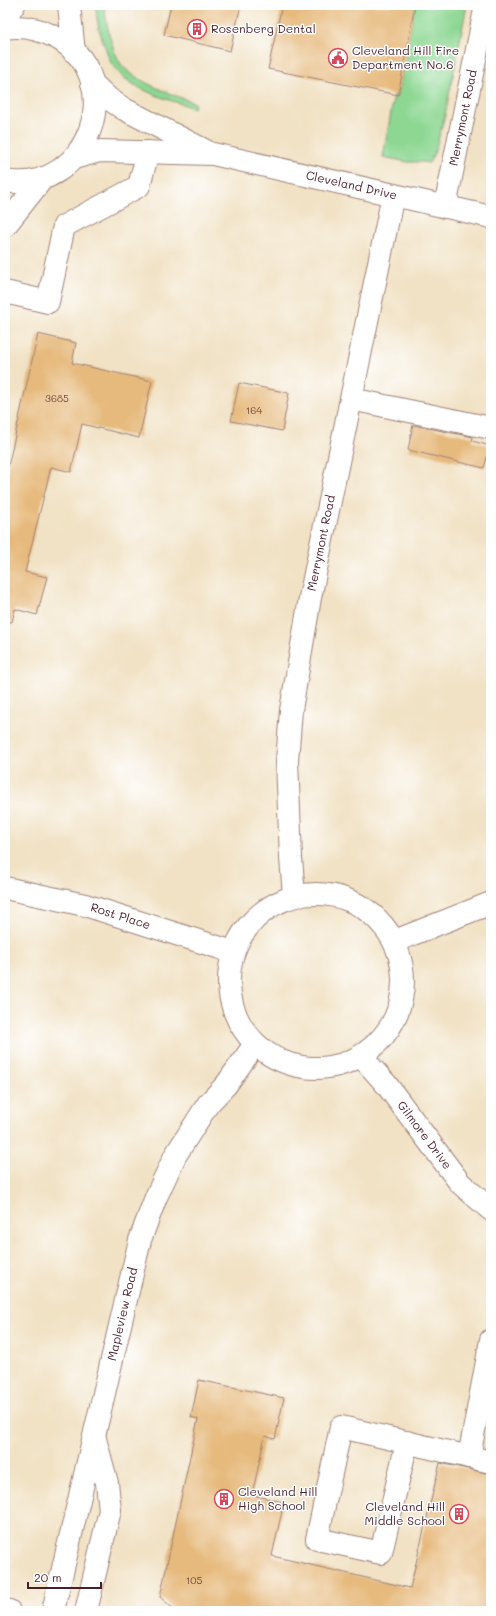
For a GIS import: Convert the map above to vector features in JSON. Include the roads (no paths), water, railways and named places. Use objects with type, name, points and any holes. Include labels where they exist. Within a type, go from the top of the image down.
[{"type":"street","points":[[5,16],[14,5]]},
{"type":"street","points":[[69,5],[74,52]]},
{"type":"street","name":"Merrymont Road","points":[[445,207],[486,5]]},
{"type":"street","points":[[5,28],[29,27],[46,32],[61,40],[74,52],[88,72],[92,83],[95,103],[93,123],[86,142],[74,158],[60,170],[43,178],[25,182],[5,181]]},
{"type":"street","name":"Cleveland Drive","points":[[92,83],[108,99],[124,109],[213,154]]},
{"type":"street","name":"Cleveland Drive","points":[[74,158],[100,151],[213,154],[491,217]]},
{"type":"street","points":[[5,292],[48,302],[64,226],[139,186],[148,152]]},
{"type":"street","points":[[5,226],[43,178]]},
{"type":"street","name":"Merrymont Road","points":[[294,896],[287,762],[291,710],[310,598],[393,195]]},
{"type":"street","points":[[351,399],[491,428]]},
{"type":"street","name":"Rost Place","points":[[5,888],[85,905],[233,952]]},
{"type":"street","points":[[311,893],[342,897],[376,916],[395,941],[404,968],[403,999],[385,1037],[362,1057],[340,1066],[310,1069],[280,1062],[255,1044],[234,1012],[228,982],[233,952],[244,930],[266,908],[294,896],[311,893]]},
{"type":"street","points":[[395,941],[491,903]]},
{"type":"street","name":"Mapleview Road","points":[[53,1611],[140,1240],[156,1197],[175,1156],[208,1104],[226,1085],[255,1044]]},
{"type":"street","name":"Gilmore Drive","points":[[362,1057],[386,1084],[460,1183],[491,1210]]},
{"type":"street","points":[[469,1457],[491,1340]]},
{"type":"street","points":[[407,1442],[381,1554],[317,1539],[341,1427],[407,1442],[491,1462]]},
{"type":"street","points":[[86,1611],[110,1510],[107,1483],[94,1436]]},
{"type":"street","points":[[5,1610],[9,1611]]},
{"type":"place","name":"Rosenberg Dental","points":[[197,29]]},
{"type":"place","name":"Cleveland Hill Fire Department No.6","points":[[338,58]]},
{"type":"place","name":"Cleveland Hill High School","points":[[224,1499]]},
{"type":"place","name":"Cleveland Hill Middle School","points":[[459,1514]]}]
